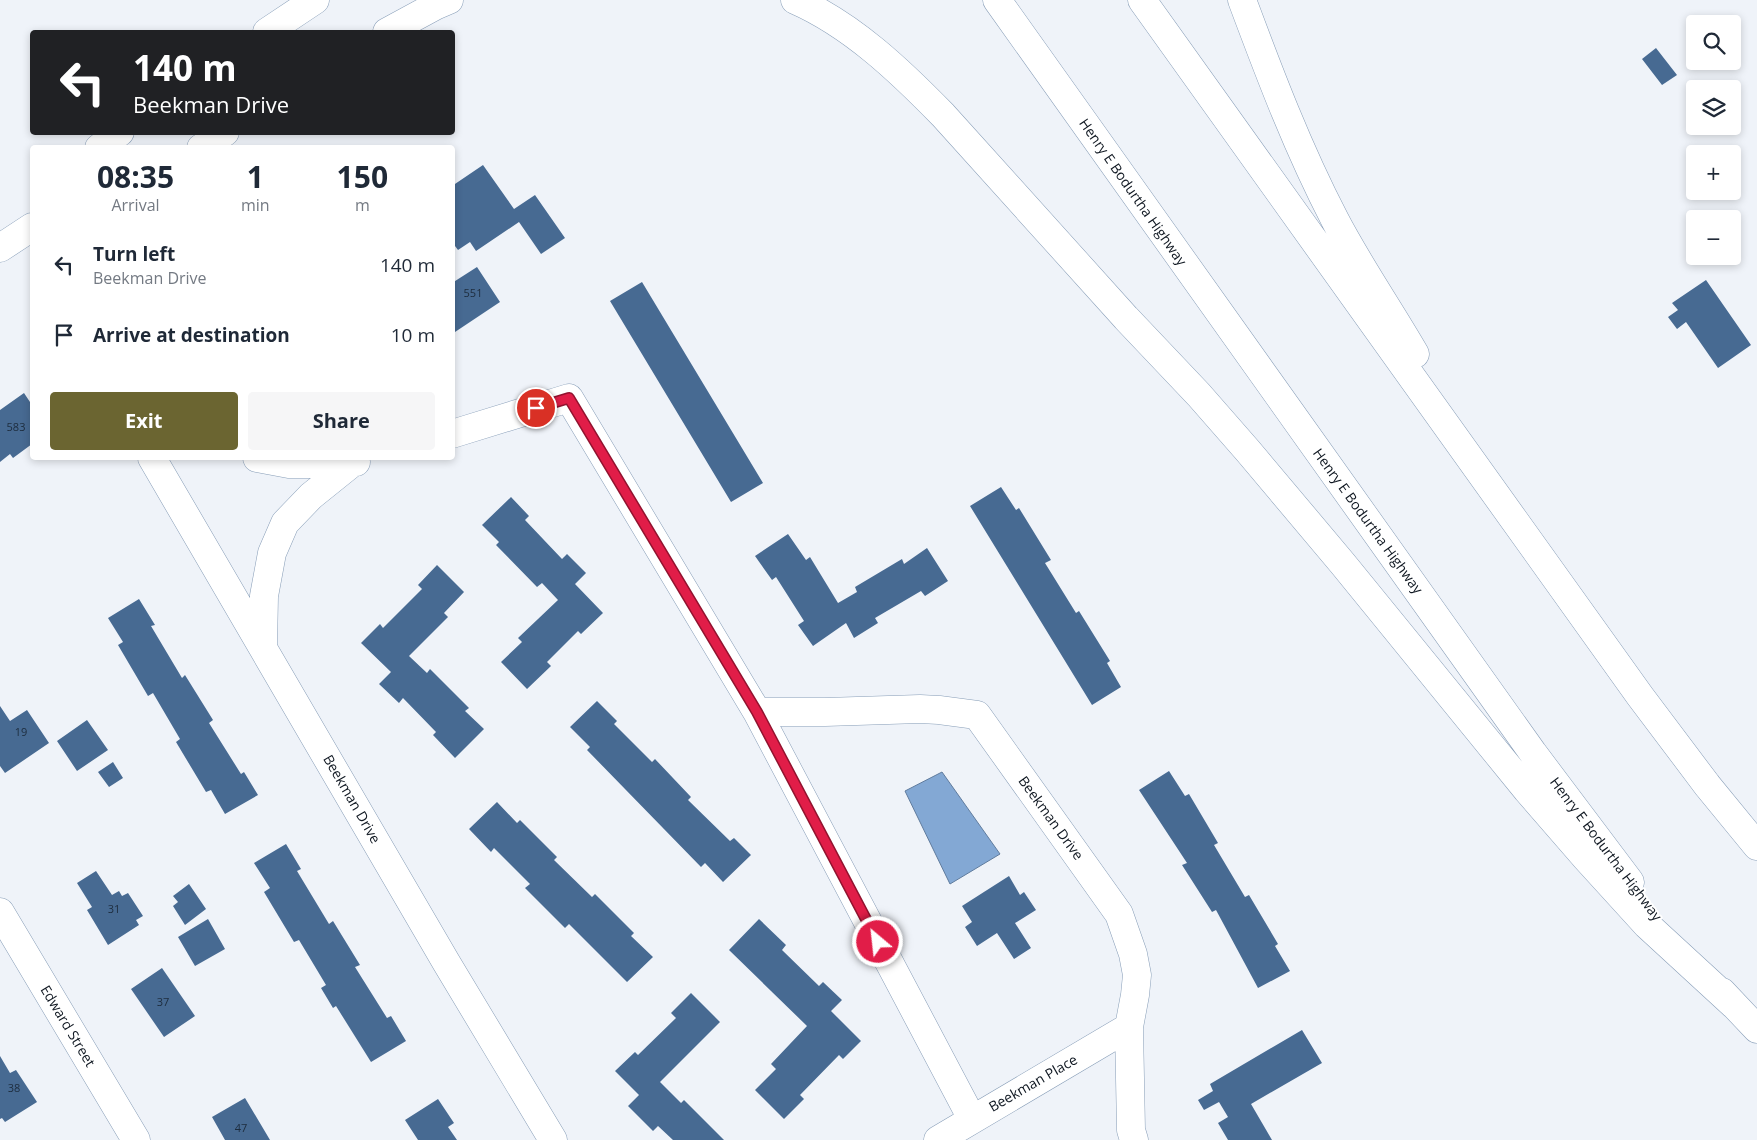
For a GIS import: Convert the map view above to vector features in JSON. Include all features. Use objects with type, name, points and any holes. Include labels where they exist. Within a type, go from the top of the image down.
[{"type":"main road","points":[[270,30],[315,0]]},
{"type":"main road","points":[[377,30],[421,0]]},
{"type":"main road","points":[[391,30],[449,0]]},
{"type":"main road","points":[[795,0],[826,16],[864,44],[914,86],[943,115],[1248,451],[1343,564],[1520,783],[1580,851],[1647,925],[1734,1006]]},
{"type":"main road","name":"Henry E Bodurtha Highway","points":[[996,0],[1565,797],[1663,924],[1734,1006],[1757,1029]]},
{"type":"main road","points":[[1142,0],[1672,740],[1757,846]]},
{"type":"main road","points":[[1242,0],[1276,91],[1336,222],[1483,466],[1549,569]]},
{"type":"main road","points":[[103,145],[116,135]]},
{"type":"main road","points":[[206,145],[221,135]]},
{"type":"main road","points":[[0,248],[30,230]]},
{"type":"main road","points":[[455,433],[569,398],[757,712],[972,1119]]},
{"type":"main road","name":"Beekman Drive","points":[[153,460],[446,962],[553,1140]]},
{"type":"main road","points":[[267,460],[288,464],[360,460]]},
{"type":"main road","points":[[263,647],[264,596],[272,553],[285,523],[311,496],[360,460]]},
{"type":"main road","name":"Beekman Drive","points":[[757,712],[920,709],[977,715],[1119,914],[1133,954],[1137,975],[1129,1027],[1131,1130],[1134,1140]]},
{"type":"main road","name":"Edward Street","points":[[0,912],[136,1140]]},
{"type":"main road","name":"Beekman Place","points":[[938,1140],[1129,1027]]},
{"type":"water","points":[[942,772],[1000,854],[950,884],[905,791]]},
{"type":"building","points":[[1656,48],[1677,75],[1662,85],[1642,59]]},
{"type":"building","points":[[483,165],[514,209],[535,195],[565,238],[541,254],[519,222],[476,251],[470,242],[458,250],[455,246],[455,184]]},
{"type":"building","points":[[477,267],[500,302],[455,332],[455,281]]},
{"type":"building","points":[[1706,280],[1751,345],[1718,368],[1686,322],[1677,329],[1668,317],[1678,310],[1672,303]]},
{"type":"building","points":[[642,282],[763,483],[731,502],[610,301]]},
{"type":"building","points":[[24,393],[30,402],[30,445],[13,458],[10,454],[0,462],[0,410]]},
{"type":"building","points":[[1001,487],[1016,510],[1019,508],[1051,560],[1045,563],[1076,613],[1079,611],[1110,661],[1107,663],[1121,687],[1092,705],[970,506]]},
{"type":"building","points":[[511,497],[529,516],[525,520],[562,559],[567,554],[586,573],[575,584],[603,613],[581,634],[578,631],[547,662],[551,666],[527,689],[501,662],[522,642],[518,638],[558,600],[542,583],[537,587],[496,545],[499,542],[482,525]]},
{"type":"building","points":[[788,534],[806,560],[810,557],[838,603],[857,592],[855,587],[902,559],[904,564],[927,548],[948,581],[925,596],[921,591],[875,618],[878,623],[854,638],[846,623],[813,646],[798,625],[804,621],[776,577],[772,580],[755,556]]},
{"type":"building","points":[[437,565],[464,592],[444,613],[448,617],[409,656],[427,673],[430,669],[469,708],[465,711],[484,729],[455,758],[433,735],[436,732],[403,698],[399,703],[379,684],[391,672],[361,643],[380,624],[383,628],[422,589],[418,585]]},
{"type":"building","points":[[139,599],[155,625],[151,626],[182,678],[185,675],[213,720],[209,723],[241,774],[244,772],[258,795],[225,814],[211,790],[206,792],[176,742],[180,739],[153,693],[148,696],[118,645],[123,642],[108,618]]},
{"type":"building","points":[[597,701],[617,721],[614,724],[652,762],[655,759],[691,797],[688,800],[730,841],[734,838],[751,855],[723,882],[705,863],[701,867],[587,750],[590,747],[570,727]]},
{"type":"building","points":[[0,706],[10,721],[27,710],[49,743],[5,773],[0,766]]},
{"type":"building","points":[[87,720],[108,750],[77,771],[57,741]]},
{"type":"building","points":[[113,762],[123,778],[109,787],[98,772]]},
{"type":"building","points":[[1169,771],[1185,796],[1189,794],[1218,843],[1214,845],[1245,897],[1249,895],[1278,944],[1275,946],[1290,971],[1258,988],[1216,910],[1212,912],[1182,865],[1187,863],[1139,790]]},
{"type":"building","points":[[497,802],[517,823],[520,820],[557,857],[554,860],[592,897],[595,894],[634,933],[631,936],[653,957],[627,982],[569,924],[565,928],[525,888],[530,884],[494,848],[491,852],[469,829]]},
{"type":"building","points":[[286,844],[301,869],[297,871],[329,924],[333,921],[360,965],[355,967],[387,1018],[391,1016],[406,1041],[371,1062],[336,1006],[333,1008],[321,988],[326,985],[299,940],[294,942],[264,892],[270,888],[254,863]]},
{"type":"building","points":[[96,871],[112,895],[119,891],[122,896],[128,893],[143,916],[136,920],[139,925],[108,945],[87,910],[92,907],[77,883]]},
{"type":"building","points":[[1009,876],[1020,895],[1024,892],[1036,910],[1015,923],[1031,948],[1014,959],[997,933],[977,946],[965,927],[972,922],[962,906]]},
{"type":"building","points":[[189,884],[206,909],[185,925],[173,906],[178,902],[173,896]]},
{"type":"building","points":[[208,919],[225,949],[195,966],[178,937]]},
{"type":"building","points":[[759,919],[786,945],[782,950],[819,986],[823,982],[842,1000],[831,1011],[861,1041],[843,1059],[839,1055],[800,1095],[804,1099],[784,1119],[755,1090],[776,1069],[771,1064],[807,1026],[729,950]]},
{"type":"building","points":[[162,968],[195,1016],[164,1037],[131,989]]},
{"type":"building","points":[[691,993],[720,1022],[660,1082],[681,1103],[684,1100],[724,1140],[673,1140],[658,1126],[653,1131],[628,1106],[639,1095],[615,1071],[635,1052],[638,1055],[676,1018],[671,1013]]},
{"type":"building","points":[[1302,1030],[1322,1063],[1251,1104],[1272,1140],[1228,1140],[1218,1123],[1228,1117],[1219,1102],[1204,1110],[1198,1100],[1213,1091],[1210,1084]]},
{"type":"building","points":[[0,1056],[10,1073],[16,1070],[37,1102],[5,1122],[2,1118],[0,1119]]},
{"type":"building","points":[[245,1098],[270,1140],[225,1140],[212,1117]]},
{"type":"building","points":[[438,1099],[454,1123],[448,1127],[457,1140],[418,1140],[405,1120]]},
{"type":"route","points":[[536,408],[569,398],[757,712],[878,942]]}]
